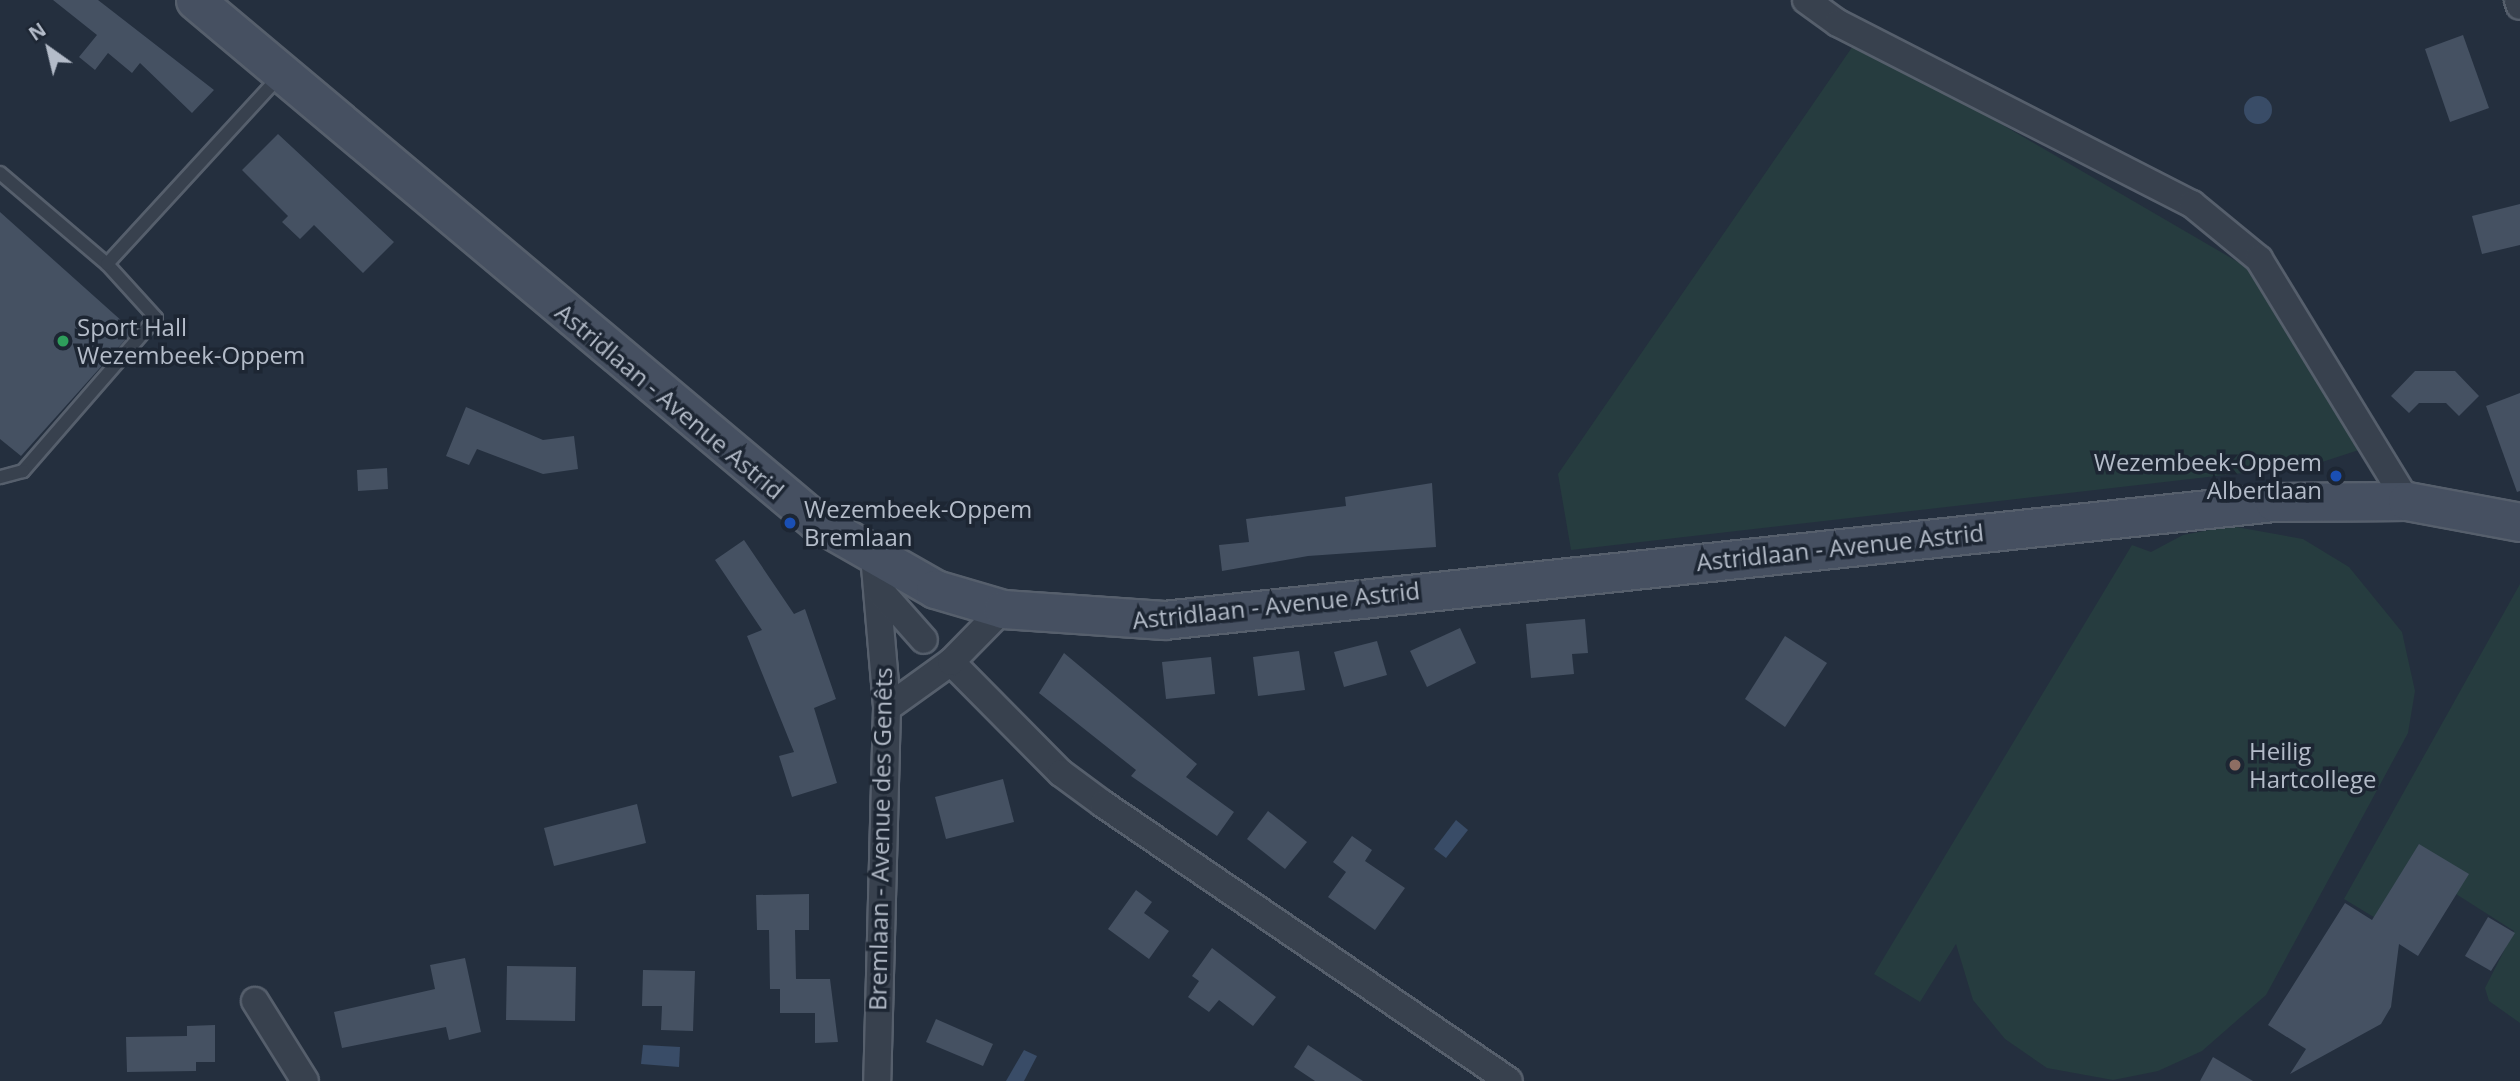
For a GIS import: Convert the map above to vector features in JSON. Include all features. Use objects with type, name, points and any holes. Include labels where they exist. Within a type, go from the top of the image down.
[{"type":"street","name":"Astridlaan - Avenue Astrid","points":[[195,0],[718,444],[876,571],[1003,609],[1131,622],[2274,502],[2407,501],[2520,522]]},
{"type":"street","points":[[1806,0],[2037,128],[2123,165],[2192,204],[2259,259],[2407,501]]},
{"type":"street","points":[[2518,0],[2520,6]]},
{"type":"street","points":[[876,571],[923,640]]},
{"type":"street","name":"Bremlaan - Avenue des Genêts","points":[[876,571],[887,708],[877,1081]]},
{"type":"street","points":[[887,708],[951,663],[1003,609]]},
{"type":"street","points":[[951,663],[1061,773],[1102,804],[1509,1081]]},
{"type":"street","points":[[255,1001],[306,1081]]},
{"type":"lane","points":[[107,264],[282,74]]},
{"type":"lane","points":[[0,173],[107,264],[151,307],[151,331],[23,471],[0,477]]},
{"type":"green space","points":[[1857,40],[2250,269],[2362,449],[2313,465],[1571,550],[1558,474]]},
{"type":"green space","points":[[2231,526],[2303,539],[2349,567],[2402,632],[2415,691],[2408,733],[2266,995],[2202,1051],[2158,1071],[2113,1080],[2047,1068],[2005,1039],[1973,1000],[1956,944],[1920,1002],[1874,974],[2132,545],[2151,552],[2183,535]]},
{"type":"green space","points":[[2520,584],[2520,1023],[2489,1001],[2485,988],[2514,931],[2456,894],[2377,919],[2344,899]]},
{"type":"water","points":[[2258,96],[2268,100],[2272,110],[2268,120],[2258,124],[2248,120],[2244,110],[2248,100]]},
{"type":"water","points":[[1456,820],[1468,830],[1446,858],[1434,849]]},
{"type":"water","points":[[643,1045],[680,1047],[679,1067],[641,1064]]},
{"type":"water","points":[[1024,1050],[1037,1056],[1024,1081],[1006,1081]]},
{"type":"building","points":[[53,0],[98,0],[214,90],[192,113],[140,63],[132,73],[108,53],[95,70],[79,57],[97,35]]},
{"type":"building","points":[[2463,35],[2489,108],[2450,122],[2425,49]]},
{"type":"building","points":[[278,134],[394,242],[363,273],[314,225],[300,239],[282,222],[288,216],[242,170]]},
{"type":"building","points":[[2520,204],[2520,245],[2482,254],[2472,216]]},
{"type":"building","name":"Sport Hall Wezembeek-Oppem","points":[[0,212],[133,331],[21,456],[0,439]]},
{"type":"building","points":[[2415,371],[2455,371],[2479,396],[2459,416],[2446,403],[2419,403],[2409,413],[2391,396]]},
{"type":"building","points":[[2520,393],[2520,491],[2517,492],[2486,406]]},
{"type":"building","points":[[466,407],[543,440],[574,436],[578,469],[543,474],[477,449],[469,465],[446,456]]},
{"type":"building","points":[[387,468],[388,489],[358,491],[357,470]]},
{"type":"building","points":[[1432,483],[1436,547],[1308,556],[1222,571],[1219,545],[1249,542],[1246,519],[1346,506],[1345,497]]},
{"type":"building","points":[[744,540],[794,614],[805,609],[836,699],[814,708],[837,783],[792,797],[779,756],[794,752],[747,636],[762,630],[715,560]]},
{"type":"building","points":[[1585,619],[1588,653],[1572,654],[1574,674],[1531,678],[1526,624]]},
{"type":"building","points":[[1460,628],[1476,663],[1427,687],[1410,651]]},
{"type":"building","points":[[1785,636],[1827,663],[1785,727],[1745,699]]},
{"type":"building","points":[[1377,641],[1387,675],[1344,687],[1334,652]]},
{"type":"building","points":[[1299,651],[1305,690],[1258,696],[1253,657]]},
{"type":"building","points":[[1064,653],[1197,764],[1186,777],[1234,812],[1217,836],[1131,776],[1136,770],[1039,693]]},
{"type":"building","points":[[1211,657],[1215,694],[1166,699],[1162,662]]},
{"type":"building","points":[[1003,779],[1014,822],[946,839],[935,797]]},
{"type":"building","points":[[637,804],[646,843],[554,866],[544,828]]},
{"type":"building","points":[[1268,811],[1307,842],[1285,869],[1247,839]]},
{"type":"building","points":[[1352,836],[1372,850],[1365,861],[1405,888],[1375,930],[1328,897],[1346,872],[1333,862]]},
{"type":"building","points":[[2419,844],[2469,874],[2418,956],[2399,944],[2391,1007],[2381,1024],[2290,1074],[2306,1049],[2268,1025],[2345,903],[2372,920]]},
{"type":"building","points":[[1136,890],[1152,902],[1144,913],[1169,931],[1149,959],[1108,929]]},
{"type":"building","points":[[809,894],[809,930],[795,930],[796,979],[830,979],[838,1042],[815,1043],[815,1013],[780,1013],[780,989],[770,989],[769,930],[757,930],[756,895]]},
{"type":"building","points":[[2488,917],[2515,933],[2491,971],[2465,956]]},
{"type":"building","points":[[1212,948],[1276,997],[1253,1026],[1219,1000],[1209,1012],[1188,997],[1199,981],[1192,976]]},
{"type":"building","points":[[465,958],[481,1032],[449,1040],[446,1027],[342,1048],[334,1012],[435,989],[430,965]]},
{"type":"building","points":[[507,966],[576,967],[575,1021],[506,1020]]},
{"type":"building","points":[[643,970],[695,971],[693,1031],[661,1030],[662,1006],[642,1006]]},
{"type":"building","points":[[936,1019],[993,1044],[983,1066],[926,1042]]},
{"type":"building","points":[[215,1025],[215,1062],[196,1062],[196,1071],[127,1072],[126,1037],[187,1036],[187,1026]]},
{"type":"building","points":[[1308,1045],[1363,1081],[1315,1081],[1294,1067]]},
{"type":"building","points":[[2213,1057],[2253,1081],[2200,1081]]},
{"type":"place","name":"Sport Hall Wezembeek-Oppem","points":[[63,341]]},
{"type":"place","name":"Wezembeek-Oppem Albertlaan","points":[[2336,476]]},
{"type":"place","name":"Wezembeek-Oppem Bremlaan","points":[[790,523]]},
{"type":"place","name":"Heilig Hartcollege","points":[[2235,765]]}]
